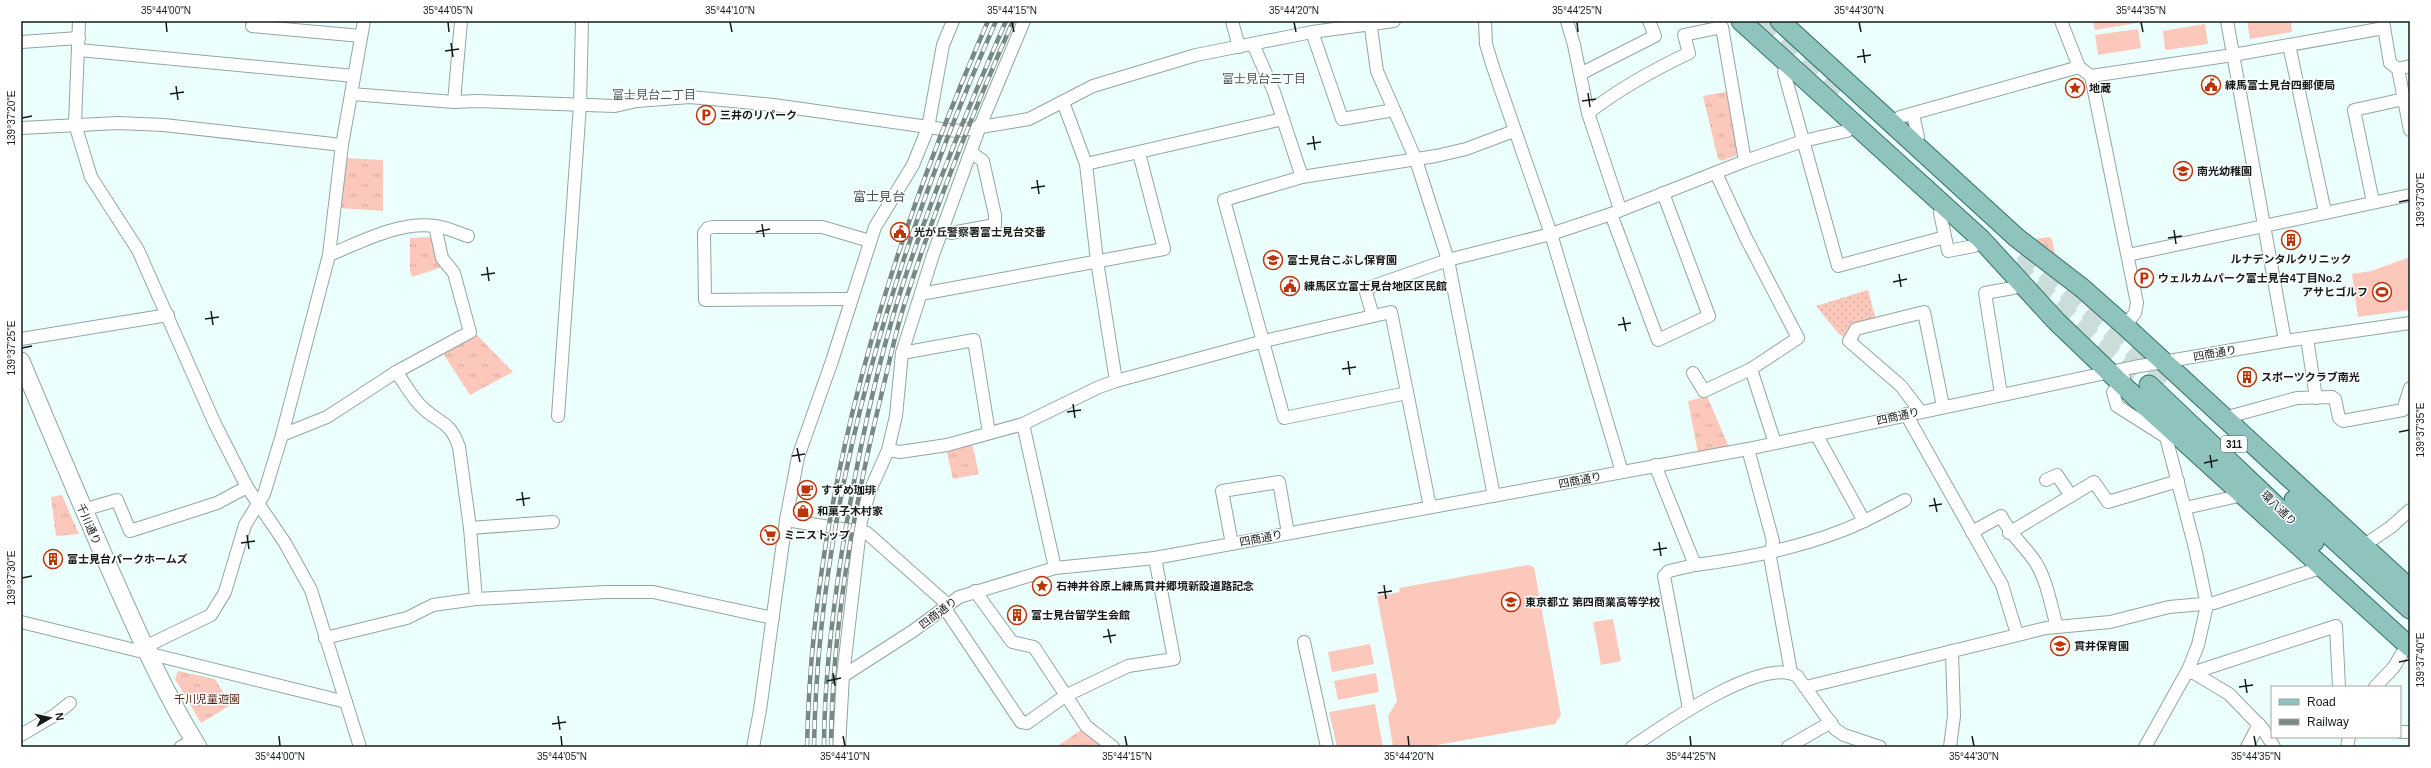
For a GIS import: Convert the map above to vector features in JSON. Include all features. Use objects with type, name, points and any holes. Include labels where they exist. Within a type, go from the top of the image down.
[{"type":"main road","points":[[1741,21],[1981,239],[2056,321],[2115,377],[2169,434],[2240,491],[2319,536],[2366,555],[2408,598]]},
{"type":"main road","points":[[1780,21],[2017,238],[2082,288],[2224,418],[2319,536],[2341,574],[2380,618]]},
{"type":"main road","name":"千川通り","points":[[21,360],[83,510],[147,653],[191,745]]},
{"type":"main road","name":"環八通り","points":[[2168,382],[2300,505],[2319,536],[2408,598]]},
{"type":"main road","name":"環八通り","points":[[2149,385],[2319,536],[2371,594],[2409,641]]},
{"type":"main road","points":[[2319,536],[2323,567],[2380,618],[2409,641]]},
{"type":"main road","points":[[2341,574],[2371,594]]},
{"type":"street","points":[[80,21],[75,124],[91,177],[138,250],[215,424],[247,487],[285,543],[312,590],[325,638],[360,747]]},
{"type":"street","points":[[147,653],[153,643],[211,615],[217,608],[225,592],[245,525],[259,506],[282,435],[329,255],[342,145],[364,21]]},
{"type":"street","points":[[454,102],[461,21]]},
{"type":"street","points":[[558,416],[580,105],[582,21]]},
{"type":"street","points":[[752,747],[760,710],[786,520],[798,458],[832,361],[875,227],[913,165],[928,128],[943,46],[953,21]]},
{"type":"street","points":[[839,747],[842,676],[861,521],[869,493],[888,450],[896,416],[902,353],[921,294],[980,126],[1024,21]]},
{"type":"street","points":[[1232,21],[1239,47]]},
{"type":"street","points":[[350,94],[454,102],[615,106],[638,101],[690,97],[774,105],[956,131],[1029,119],[1093,86],[1196,55],[1312,32],[1370,23],[1394,21]]},
{"type":"street","points":[[1485,21],[1486,44],[1514,131],[1551,234],[1622,472]]},
{"type":"street","points":[[1567,21],[1588,113],[1616,211],[1658,340],[1709,316],[1663,193]]},
{"type":"street","points":[[1580,74],[1655,36],[1649,21]]},
{"type":"street","points":[[2061,21],[2079,67],[2091,76],[2137,304],[2135,313],[2125,326]]},
{"type":"street","points":[[2227,21],[2285,341]]},
{"type":"street","points":[[1370,23],[1377,71],[1416,160],[1448,260],[1494,496]]},
{"type":"street","points":[[2091,76],[2289,45],[2383,24],[2390,64],[2398,69],[2410,66]]},
{"type":"street","points":[[252,26],[309,26],[361,36]]},
{"type":"street","points":[[1588,113],[1611,96],[1652,70],[1689,53],[1684,35],[1722,27],[1745,161]]},
{"type":"street","points":[[1312,32],[1342,119],[1394,110]]},
{"type":"street","points":[[21,42],[79,44],[354,76]]},
{"type":"street","points":[[1253,44],[1283,120],[1302,178]]},
{"type":"street","points":[[2289,45],[2325,212]]},
{"type":"street","points":[[1791,65],[1784,72],[1838,266],[1945,237]]},
{"type":"street","points":[[1893,125],[1900,117],[2079,67]]},
{"type":"street","points":[[2398,69],[2410,130]]},
{"type":"street","points":[[2373,202],[2354,110],[2404,98]]},
{"type":"street","points":[[1062,102],[1086,164],[1097,261],[1116,381]]},
{"type":"street","points":[[1913,114],[1918,137]]},
{"type":"street","points":[[1086,164],[1283,120]]},
{"type":"street","points":[[21,128],[75,124],[118,123],[197,127],[342,145]]},
{"type":"street","points":[[1373,316],[1365,288],[1448,260],[1551,234],[1616,211],[1745,161],[1803,141],[1847,131],[1855,123]]},
{"type":"street","points":[[1407,393],[1284,418],[1224,200],[1302,178],[1416,160],[1466,149],[1514,131]]},
{"type":"street","points":[[943,230],[951,232],[995,225],[995,215],[983,161],[971,152]]},
{"type":"street","points":[[921,294],[1164,249],[1139,153]]},
{"type":"street","points":[[1693,373],[1704,391],[1751,369],[1798,338],[1746,238],[1716,172]]},
{"type":"street","points":[[2128,254],[2265,224],[2410,195]]},
{"type":"street","points":[[1946,207],[1940,212],[1948,250],[1974,246],[1981,239]]},
{"type":"street","points":[[329,255],[386,232],[435,226],[468,236]]},
{"type":"street","points":[[282,435],[327,417],[396,372],[470,332],[454,273],[442,258],[435,226]]},
{"type":"street","points":[[851,299],[705,300],[704,233],[708,228],[713,227],[822,228],[870,241]]},
{"type":"street","points":[[2001,394],[1985,293],[2013,288],[2021,282]]},
{"type":"street","points":[[888,450],[900,452],[947,445],[1023,424],[1099,386],[1264,342],[1391,312],[1430,507]]},
{"type":"street","points":[[1920,411],[1901,386],[1849,341],[1856,329],[1924,312],[1943,406]]},
{"type":"street","points":[[21,339],[168,315]]},
{"type":"street","name":"四商通り","points":[[842,676],[914,631],[945,606],[975,591],[1055,568],[1155,558],[1748,449],[2001,394],[2115,377],[2134,367],[2285,341],[2410,323]]},
{"type":"street","points":[[2307,338],[2316,398]]},
{"type":"street","points":[[902,353],[974,340],[989,433]]},
{"type":"street","points":[[1751,369],[1775,443]]},
{"type":"street","points":[[396,372],[422,407],[440,418],[455,434],[459,447],[470,528],[476,599]]},
{"type":"street","points":[[2224,418],[2297,398],[2334,398],[2339,418],[2343,421],[2403,410],[2410,388]]},
{"type":"street","points":[[1906,414],[2002,585],[2017,634]]},
{"type":"street","points":[[1023,424],[1055,568]]},
{"type":"street","points":[[1816,434],[1864,521]]},
{"type":"street","points":[[2145,747],[2190,671],[2198,645],[2207,605],[2203,579],[2178,481],[2169,434]]},
{"type":"street","points":[[1748,449],[1773,541],[1770,557],[1791,672],[1806,687],[1831,722],[1844,735],[1880,747]]},
{"type":"street","points":[[1655,465],[1695,565]]},
{"type":"street","points":[[2046,480],[2056,475],[2071,496]]},
{"type":"street","points":[[2010,533],[2094,482],[2108,502],[2178,481]]},
{"type":"street","points":[[1232,544],[1222,491],[1279,482],[1288,533]]},
{"type":"street","points":[[83,510],[117,500],[130,531],[217,503],[247,487]]},
{"type":"street","points":[[2185,508],[2234,497],[2240,491]]},
{"type":"street","points":[[1689,709],[1664,576],[1669,571],[1817,540],[1864,521],[1905,500]]},
{"type":"street","points":[[2366,555],[2391,527],[2410,510]]},
{"type":"street","points":[[1972,532],[2000,516],[2010,533],[2036,563],[2048,591],[2056,627]]},
{"type":"street","points":[[786,520],[861,530],[867,533],[945,606],[1021,722],[1027,723],[1065,696],[1128,666],[1174,659],[1155,558]]},
{"type":"street","points":[[470,528],[553,522]]},
{"type":"street","points":[[1806,687],[2017,634],[2056,627],[2110,622],[2169,607],[2207,605],[2323,567]]},
{"type":"street","points":[[975,591],[1012,642],[1034,647],[1086,726],[1113,747]]},
{"type":"street","points":[[325,638],[407,618],[433,605],[476,599],[606,592],[653,592],[773,618]]},
{"type":"street","points":[[21,622],[346,702]]},
{"type":"street","points":[[2190,671],[2336,626],[2339,686]]},
{"type":"street","points":[[2376,686],[2394,667],[2409,641]]},
{"type":"street","points":[[1304,642],[1327,747]]},
{"type":"street","points":[[1950,747],[1954,716],[1952,650]]},
{"type":"street","points":[[2190,671],[2229,694],[2264,726],[2274,747]]},
{"type":"street","points":[[1632,747],[1689,709],[1734,686],[1768,672],[1791,672]]},
{"type":"street","points":[[21,735],[55,716],[70,703]]},
{"type":"street","points":[[1788,747],[1831,722]]},
{"type":"street","points":[[2247,747],[2264,726]]},
{"type":"green space","points":[[2093,21],[2137,21],[2137,23],[2095,30]]},
{"type":"green space","points":[[2247,21],[2291,21],[2292,32],[2250,39]]},
{"type":"green space","points":[[2205,24],[2208,44],[2165,50],[2163,31]]},
{"type":"green space","points":[[2138,29],[2141,48],[2098,55],[2095,35]]},
{"type":"green space","points":[[1730,91],[1740,149],[1737,155],[1722,161],[1718,159],[1703,96]]},
{"type":"green space","points":[[344,158],[383,160],[383,211],[339,208]]},
{"type":"green space","points":[[433,237],[442,267],[412,277],[410,271],[410,238]]},
{"type":"green space","points":[[2049,237],[2052,239],[2055,254],[2035,239]]},
{"type":"green space","name":"アサヒゴルフ","points":[[2410,257],[2410,310],[2358,317],[2352,274],[2371,271]]},
{"type":"green space","points":[[1868,290],[1876,320],[1846,339],[1838,333],[1816,306]]},
{"type":"green space","points":[[477,335],[513,372],[470,395],[442,352]]},
{"type":"green space","points":[[1707,396],[1729,447],[1698,453],[1688,401]]},
{"type":"green space","points":[[972,443],[979,474],[953,479],[947,453],[950,449]]},
{"type":"green space","points":[[62,495],[79,534],[56,536],[51,497]]},
{"type":"green space","points":[[1528,565],[1534,567],[1561,715],[1555,724],[1426,747],[1393,747],[1388,716],[1397,701],[1377,596],[1400,592],[1399,588]]},
{"type":"green space","points":[[1613,619],[1621,661],[1601,665],[1593,622]]},
{"type":"green space","points":[[1370,644],[1374,664],[1332,672],[1328,652]]},
{"type":"green space","name":"千川児童遊園","points":[[178,671],[215,679],[231,705],[201,723],[175,679]]},
{"type":"green space","points":[[1376,673],[1379,692],[1338,700],[1334,681]]},
{"type":"green space","points":[[1375,704],[1383,747],[1337,747],[1329,712]]},
{"type":"green space","points":[[1081,730],[1105,747],[1056,747]]},
{"type":"tunnel","points":[[1761,21],[1848,96]]},
{"type":"tunnel","points":[[2023,252],[2168,382]]},
{"type":"tunnel","points":[[2014,265],[2096,340],[2149,385]]},
{"type":"railway","points":[[807,747],[812,653],[823,559],[840,467],[862,375],[888,285],[918,196],[988,21]]},
{"type":"railway","points":[[814,747],[819,653],[830,560],[847,467],[869,375],[896,285],[926,195],[960,107],[996,21]]},
{"type":"railway","points":[[824,747],[825,698],[838,575],[847,518],[860,453],[882,356],[900,293],[936,190],[1006,21]]},
{"type":"railway","points":[[831,747],[835,656],[846,566],[872,432],[894,340],[904,305],[944,190],[984,88],[1013,21]]},
{"type":"place","name":"練馬富士見台四郵便局","points":[[2211,85]]},
{"type":"place","name":"地蔵","points":[[2075,88]]},
{"type":"place","name":"三井のリパーク","points":[[706,115]]},
{"type":"place","name":"南光幼稚園","points":[[2183,171]]},
{"type":"place","name":"光が丘警察署富士見台交番","points":[[900,232]]},
{"type":"place","name":"ルナデンタルクリニック","points":[[2291,240]]},
{"type":"place","name":"富士見台こぶし保育園","points":[[1273,260]]},
{"type":"place","name":"ウェルカムパーク富士見台4丁目No.2","points":[[2144,278]]},
{"type":"place","name":"練馬区立富士見台地区区民館","points":[[1290,286]]},
{"type":"place","name":"アサヒゴルフ","points":[[2382,292]]},
{"type":"place","name":"スポーツクラブ南光","points":[[2247,377]]},
{"type":"place","name":"すずめ珈琲","points":[[807,490]]},
{"type":"place","name":"和菓子木村家","points":[[803,511]]},
{"type":"place","name":"ミニストップ","points":[[770,535]]},
{"type":"place","name":"富士見台パークホームズ","points":[[53,559]]},
{"type":"place","name":"石神井谷原上練馬貫井郷境新設道路記念","points":[[1042,586]]},
{"type":"place","name":"東京都立 第四商業高等学校","points":[[1511,602]]},
{"type":"place","name":"富士見台留学生会館","points":[[1017,615]]},
{"type":"place","name":"貫井保育園","points":[[2060,646]]},
{"type":"district","name":"富士見台三丁目","points":[[1264,79]]},
{"type":"district","name":"富士見台二丁目","points":[[654,95]]},
{"type":"district","name":"富士見台","points":[[879,196]]}]
